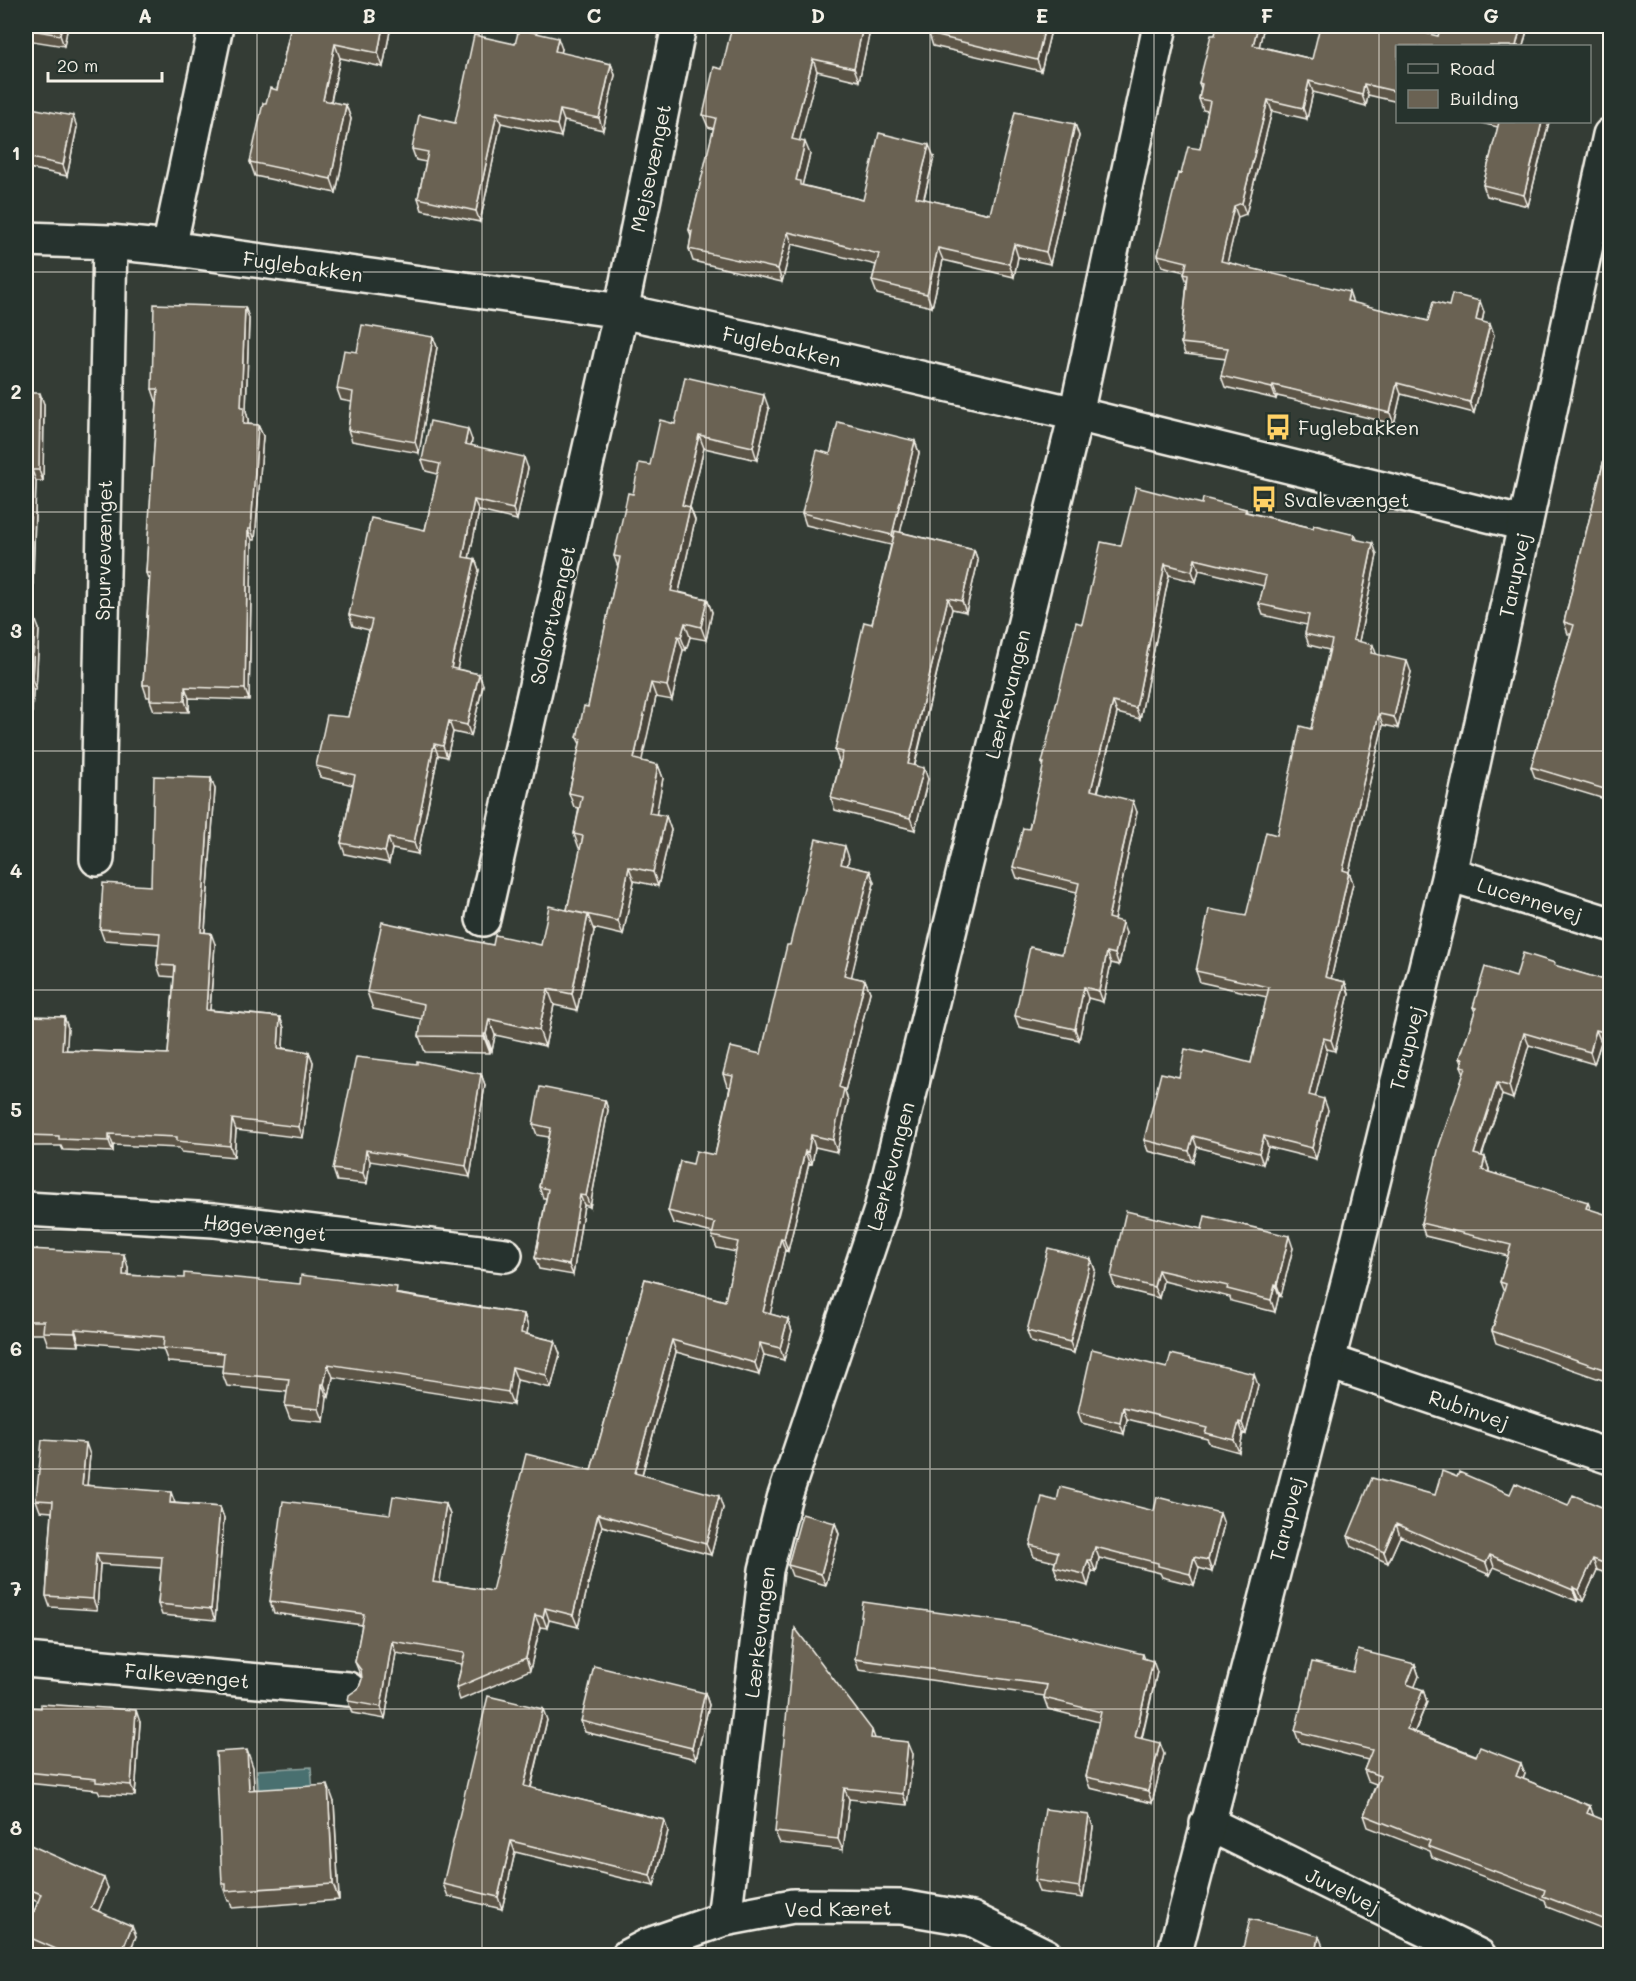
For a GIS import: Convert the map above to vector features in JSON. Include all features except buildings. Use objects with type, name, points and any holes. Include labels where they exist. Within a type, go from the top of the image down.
[{"type":"street","points":[[169,248],[216,26]]},
{"type":"street","name":"Mejsevænget","points":[[621,311],[679,26]]},
{"type":"street","points":[[1076,414],[1160,26]]},
{"type":"street","name":"Tarupvej","points":[[1174,1956],[1349,1280],[1449,874],[1611,135]]},
{"type":"street","name":"Fuglebakken","points":[[26,239],[110,242],[169,248],[621,311],[1076,414],[1525,524]]},
{"type":"street","name":"Spurvevænget","points":[[97,858],[110,242]]},
{"type":"street","name":"Solsortvænget","points":[[483,919],[621,311]]},
{"type":"street","name":"Lærkevangen","points":[[724,1919],[766,1570],[784,1499],[881,1210],[1076,414]]},
{"type":"street","name":"Lucernevej","points":[[1449,874],[1611,924]]},
{"type":"street","name":"Høgevænget","points":[[26,1209],[213,1220],[505,1255]]},
{"type":"street","name":"Rubinvej","points":[[1327,1361],[1611,1457]]},
{"type":"street","name":"Falkevænget","points":[[26,1660],[348,1689]]},
{"type":"street","name":"Juvelvej","points":[[1207,1823],[1479,1956]]},
{"type":"street","name":"Ved Kæret","points":[[628,1956],[649,1945],[724,1919],[793,1906],[901,1907],[972,1920],[1046,1956]]},
{"type":"water","points":[[311,1767],[313,1791],[259,1795],[257,1770]]},
{"type":"place","name":"Fuglebakken","points":[[1278,427]]},
{"type":"place","name":"Svalevænget","points":[[1264,499]]}]
